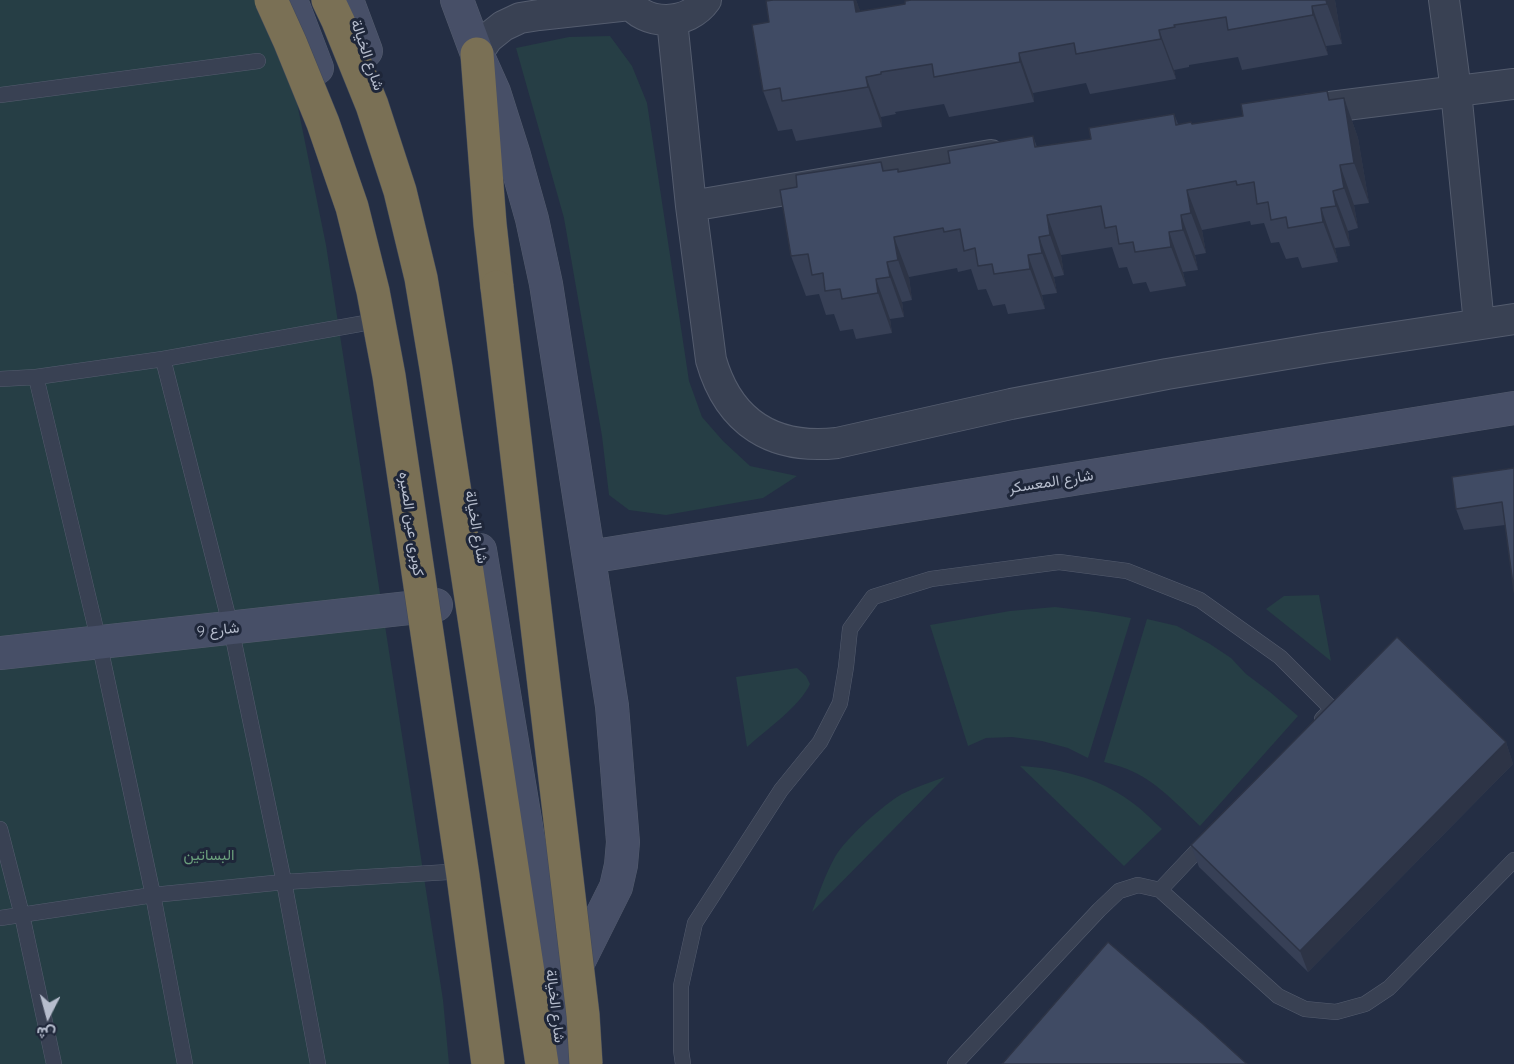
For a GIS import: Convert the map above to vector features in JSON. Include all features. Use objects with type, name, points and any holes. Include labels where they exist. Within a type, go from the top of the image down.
[{"type":"highway","name":"كوبرى عين الصيره","points":[[271,0],[323,123],[352,207],[373,291],[390,387],[463,876],[488,1064]]},
{"type":"highway","points":[[328,0],[372,105],[400,191],[421,278],[542,1064]]},
{"type":"highway","points":[[477,54],[490,224],[581,1003],[586,1064]]},
{"type":"street","points":[[291,0],[346,148],[372,231],[391,319],[478,871],[500,1064]]},
{"type":"street","name":"شارع الخيالة","points":[[347,0],[394,134],[423,229],[443,333],[556,1005],[562,1064]]},
{"type":"street","points":[[457,0],[497,102],[532,219],[546,284],[612,706],[623,842],[621,865],[616,887],[556,1005]]},
{"type":"street","points":[[1444,0],[1456,90],[1479,324]]},
{"type":"street","points":[[477,54],[488,38],[503,26],[520,18],[628,2],[649,17],[672,20],[695,12],[708,1]]},
{"type":"street","points":[[672,20],[691,206],[711,360],[716,377],[734,408],[761,431],[779,439],[798,444],[837,443],[1011,404],[1167,374],[1514,319]]},
{"type":"street","points":[[1281,113],[1514,84]]},
{"type":"street","points":[[691,206],[1015,152]]},
{"type":"street","name":"شارع المعسكر","points":[[589,557],[1514,408]]},
{"type":"street","name":"شارع 9","points":[[0,653],[436,605]]},
{"type":"lane","points":[[0,96],[258,61]]},
{"type":"lane","points":[[0,379],[36,377],[163,359],[391,319]]},
{"type":"lane","points":[[163,359],[231,628],[284,882],[318,1064]]},
{"type":"lane","points":[[36,377],[99,642],[153,895],[185,1064]]},
{"type":"lane","points":[[683,1064],[681,986],[695,923],[781,790],[820,742],[840,703],[850,629],[873,597],[931,579],[1059,562],[1127,571],[1200,600],[1280,657],[1332,709],[1316,726]]},
{"type":"lane","points":[[0,829],[22,915],[54,1064]]},
{"type":"lane","points":[[1160,890],[1217,830]]},
{"type":"lane","points":[[955,1064],[1119,891],[1138,885],[1160,890],[1278,996],[1305,1009],[1335,1012],[1365,1004],[1389,988],[1514,860]]},
{"type":"lane","points":[[0,918],[153,895],[284,882],[478,871]]},
{"type":"green space","name":"البساتين","points":[[0,0],[276,0],[326,245],[443,1000],[449,1064],[0,1064]]},
{"type":"green space","points":[[610,36],[632,66],[647,103],[689,381],[702,417],[750,466],[797,476],[763,498],[666,515],[629,510],[609,495],[602,436],[564,218],[516,48],[569,37]]},
{"type":"green space","points":[[1319,595],[1331,661],[1266,609],[1284,596]]},
{"type":"green space","points":[[1055,607],[1131,618],[1088,758],[1068,748],[1042,741],[1012,737],[986,738],[968,746],[930,625],[1010,611]]},
{"type":"green space","points":[[1147,619],[1177,626],[1210,644],[1231,658],[1246,674],[1298,716],[1200,826],[1166,794],[1147,780],[1127,769],[1104,762]]},
{"type":"green space","points":[[797,668],[806,676],[810,684],[805,692],[791,709],[747,747],[736,677]]},
{"type":"green space","points":[[1020,766],[1049,769],[1092,780],[1134,804],[1162,829],[1124,866]]},
{"type":"green space","points":[[945,777],[812,912],[835,857],[856,832],[902,794]]},
{"type":"building","points":[[854,0],[856,12],[905,4],[905,1],[911,0],[1326,0],[1327,4],[1312,6],[1313,15],[1228,30],[1226,17],[1174,25],[1175,27],[1159,30],[1161,39],[1076,54],[1074,43],[1019,53],[1020,62],[934,77],[932,64],[881,72],[881,74],[866,77],[868,87],[782,101],[780,88],[763,91],[752,25],[769,22],[766,1]]},
{"type":"building","points":[[1327,91],[1329,100],[1344,98],[1354,163],[1340,165],[1344,188],[1333,191],[1336,206],[1321,208],[1323,222],[1288,228],[1286,217],[1271,220],[1268,202],[1257,204],[1254,182],[1237,185],[1236,181],[1187,190],[1191,213],[1181,215],[1183,230],[1169,232],[1171,247],[1135,252],[1133,242],[1119,244],[1116,226],[1105,228],[1101,206],[1047,215],[1050,235],[1039,237],[1042,253],[1028,255],[1030,269],[994,274],[992,264],[978,266],[975,248],[964,251],[960,229],[944,232],[943,228],[894,237],[898,260],[887,262],[890,277],[876,279],[878,293],[842,299],[840,289],[825,291],[823,273],[812,275],[808,254],[791,256],[780,190],[797,187],[796,175],[881,162],[883,171],[898,169],[898,172],[950,163],[948,151],[1033,136],[1035,147],[1091,139],[1089,128],[1174,114],[1176,125],[1243,116],[1241,104]]},
{"type":"building","points":[[1514,468],[1514,592],[1502,502],[1456,509],[1452,477]]},
{"type":"building","points":[[1397,637],[1506,742],[1300,951],[1191,845]]},
{"type":"building","points":[[1108,942],[1203,1024],[1247,1064],[1002,1064]]}]
